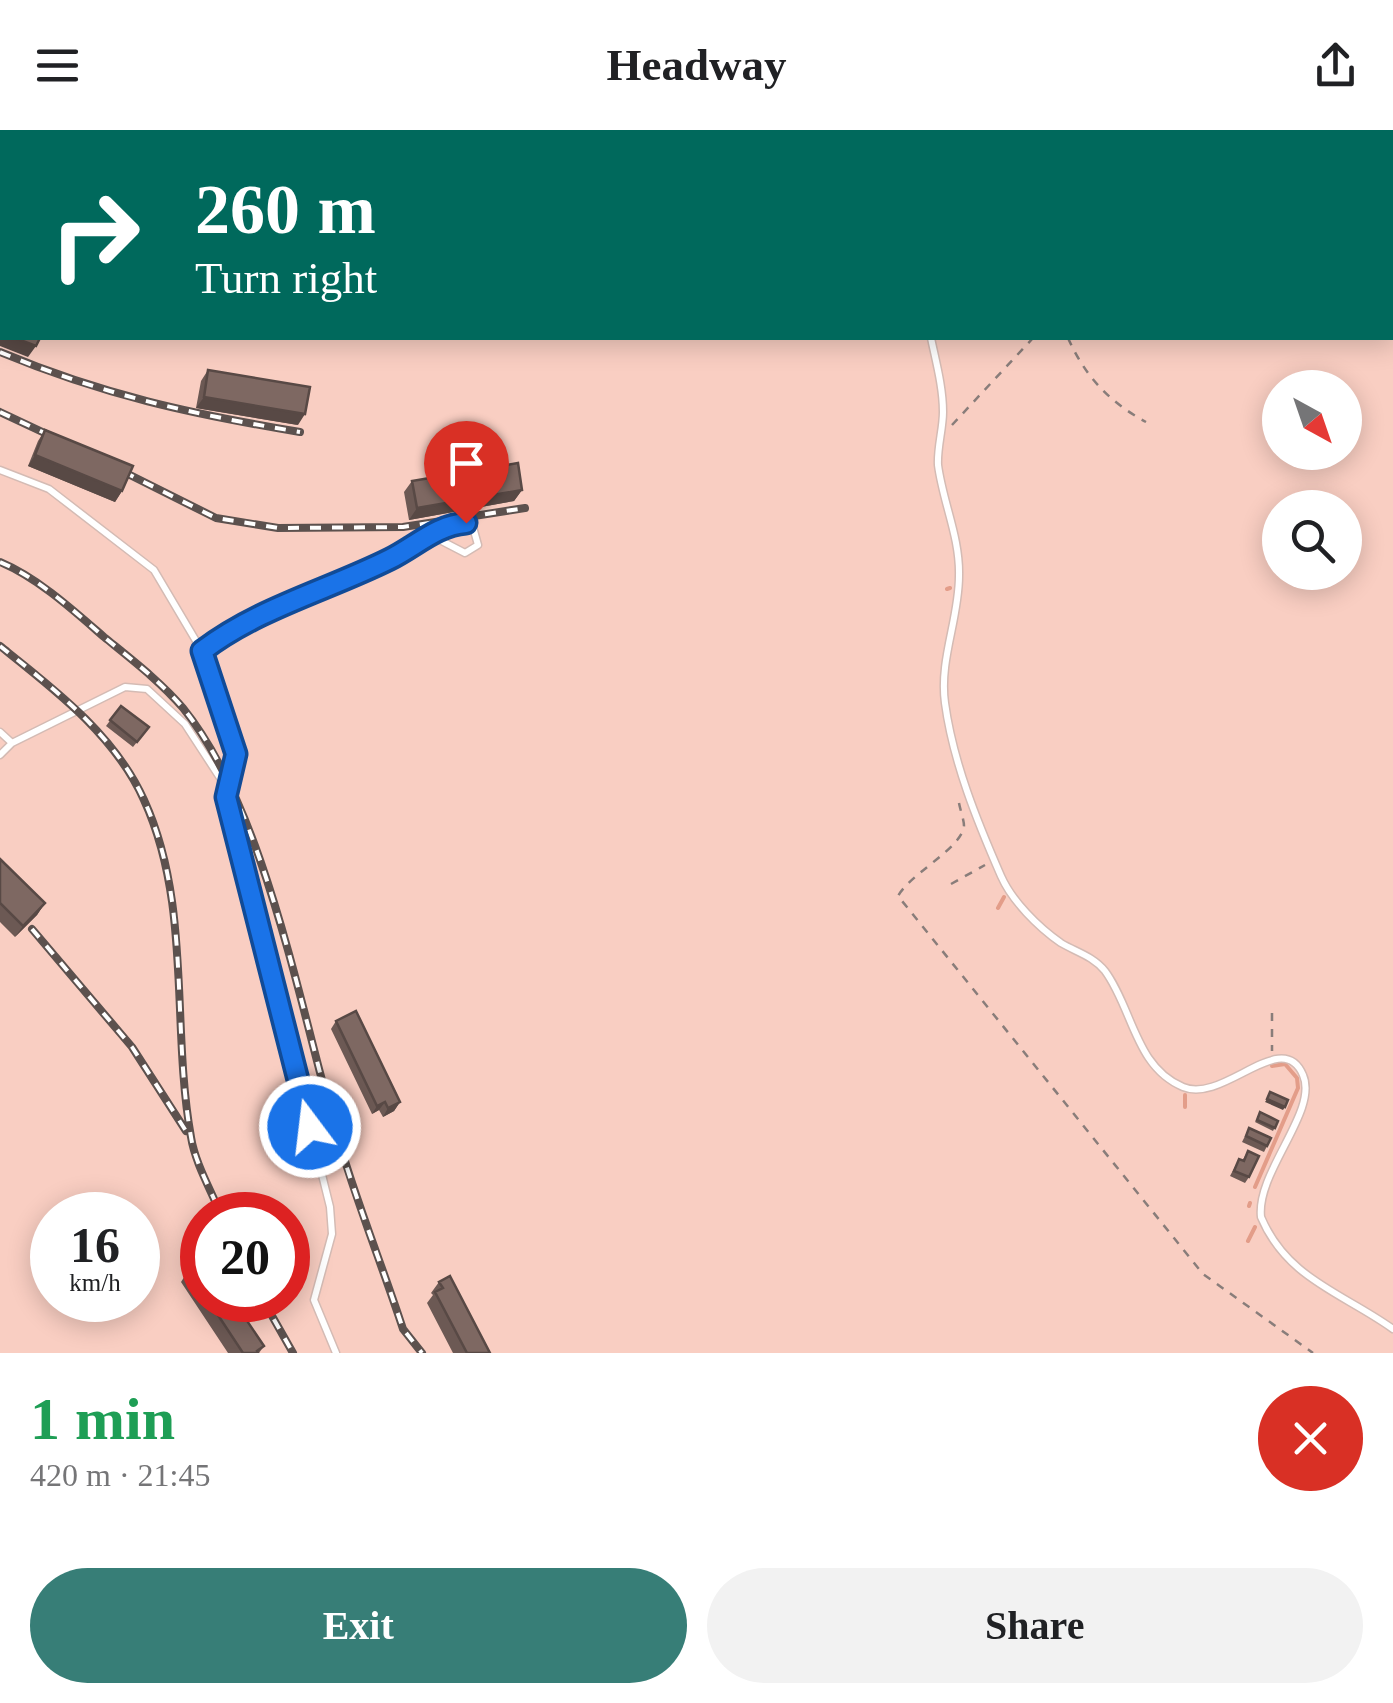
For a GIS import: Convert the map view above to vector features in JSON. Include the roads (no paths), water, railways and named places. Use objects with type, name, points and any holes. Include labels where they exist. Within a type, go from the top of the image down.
[{"type":"lane","points":[[931,340],[941,390],[938,463],[958,547],[960,576],[946,649],[944,700],[956,759],[1002,878],[1025,910],[1060,942],[1092,958],[1106,972],[1147,1058],[1169,1080],[1188,1090],[1208,1090],[1273,1058],[1295,1064],[1306,1082],[1302,1106],[1262,1191],[1260,1217],[1298,1268],[1328,1294],[1362,1306],[1393,1329]]},
{"type":"lane","points":[[0,470],[49,489],[154,570],[202,651],[236,754],[235,770],[226,786]]},
{"type":"lane","points":[[202,651],[246,623],[436,538],[466,553],[478,545],[473,526],[452,524],[406,550]]},
{"type":"lane","points":[[0,754],[12,743],[124,688],[146,689],[185,724],[226,786],[330,1207],[332,1234],[314,1300],[336,1353]]},
{"type":"lane","points":[[0,732],[12,743]]},
{"type":"waterway","points":[[998,908],[1004,897]]},
{"type":"waterway","points":[[1255,1187],[1298,1088],[1297,1078],[1285,1064],[1272,1066]]},
{"type":"waterway","points":[[1185,1095],[1185,1107]]},
{"type":"waterway","points":[[1248,1241],[1255,1227]]},
{"type":"railway","points":[[0,352],[75,380],[148,401],[300,432]]},
{"type":"railway","points":[[0,412],[68,444]]},
{"type":"railway","points":[[104,462],[216,518],[278,528],[403,527],[525,508]]},
{"type":"railway","points":[[0,562],[55,595],[155,680],[183,708],[211,750],[236,798],[276,909],[359,1204],[403,1329],[422,1353]]},
{"type":"railway","points":[[0,646],[62,696],[100,734],[132,776],[144,800],[169,881],[185,1095],[193,1147],[211,1192]]},
{"type":"railway","points":[[32,929],[132,1047],[186,1131]]},
{"type":"railway","points":[[275,1322],[293,1353]]}]
